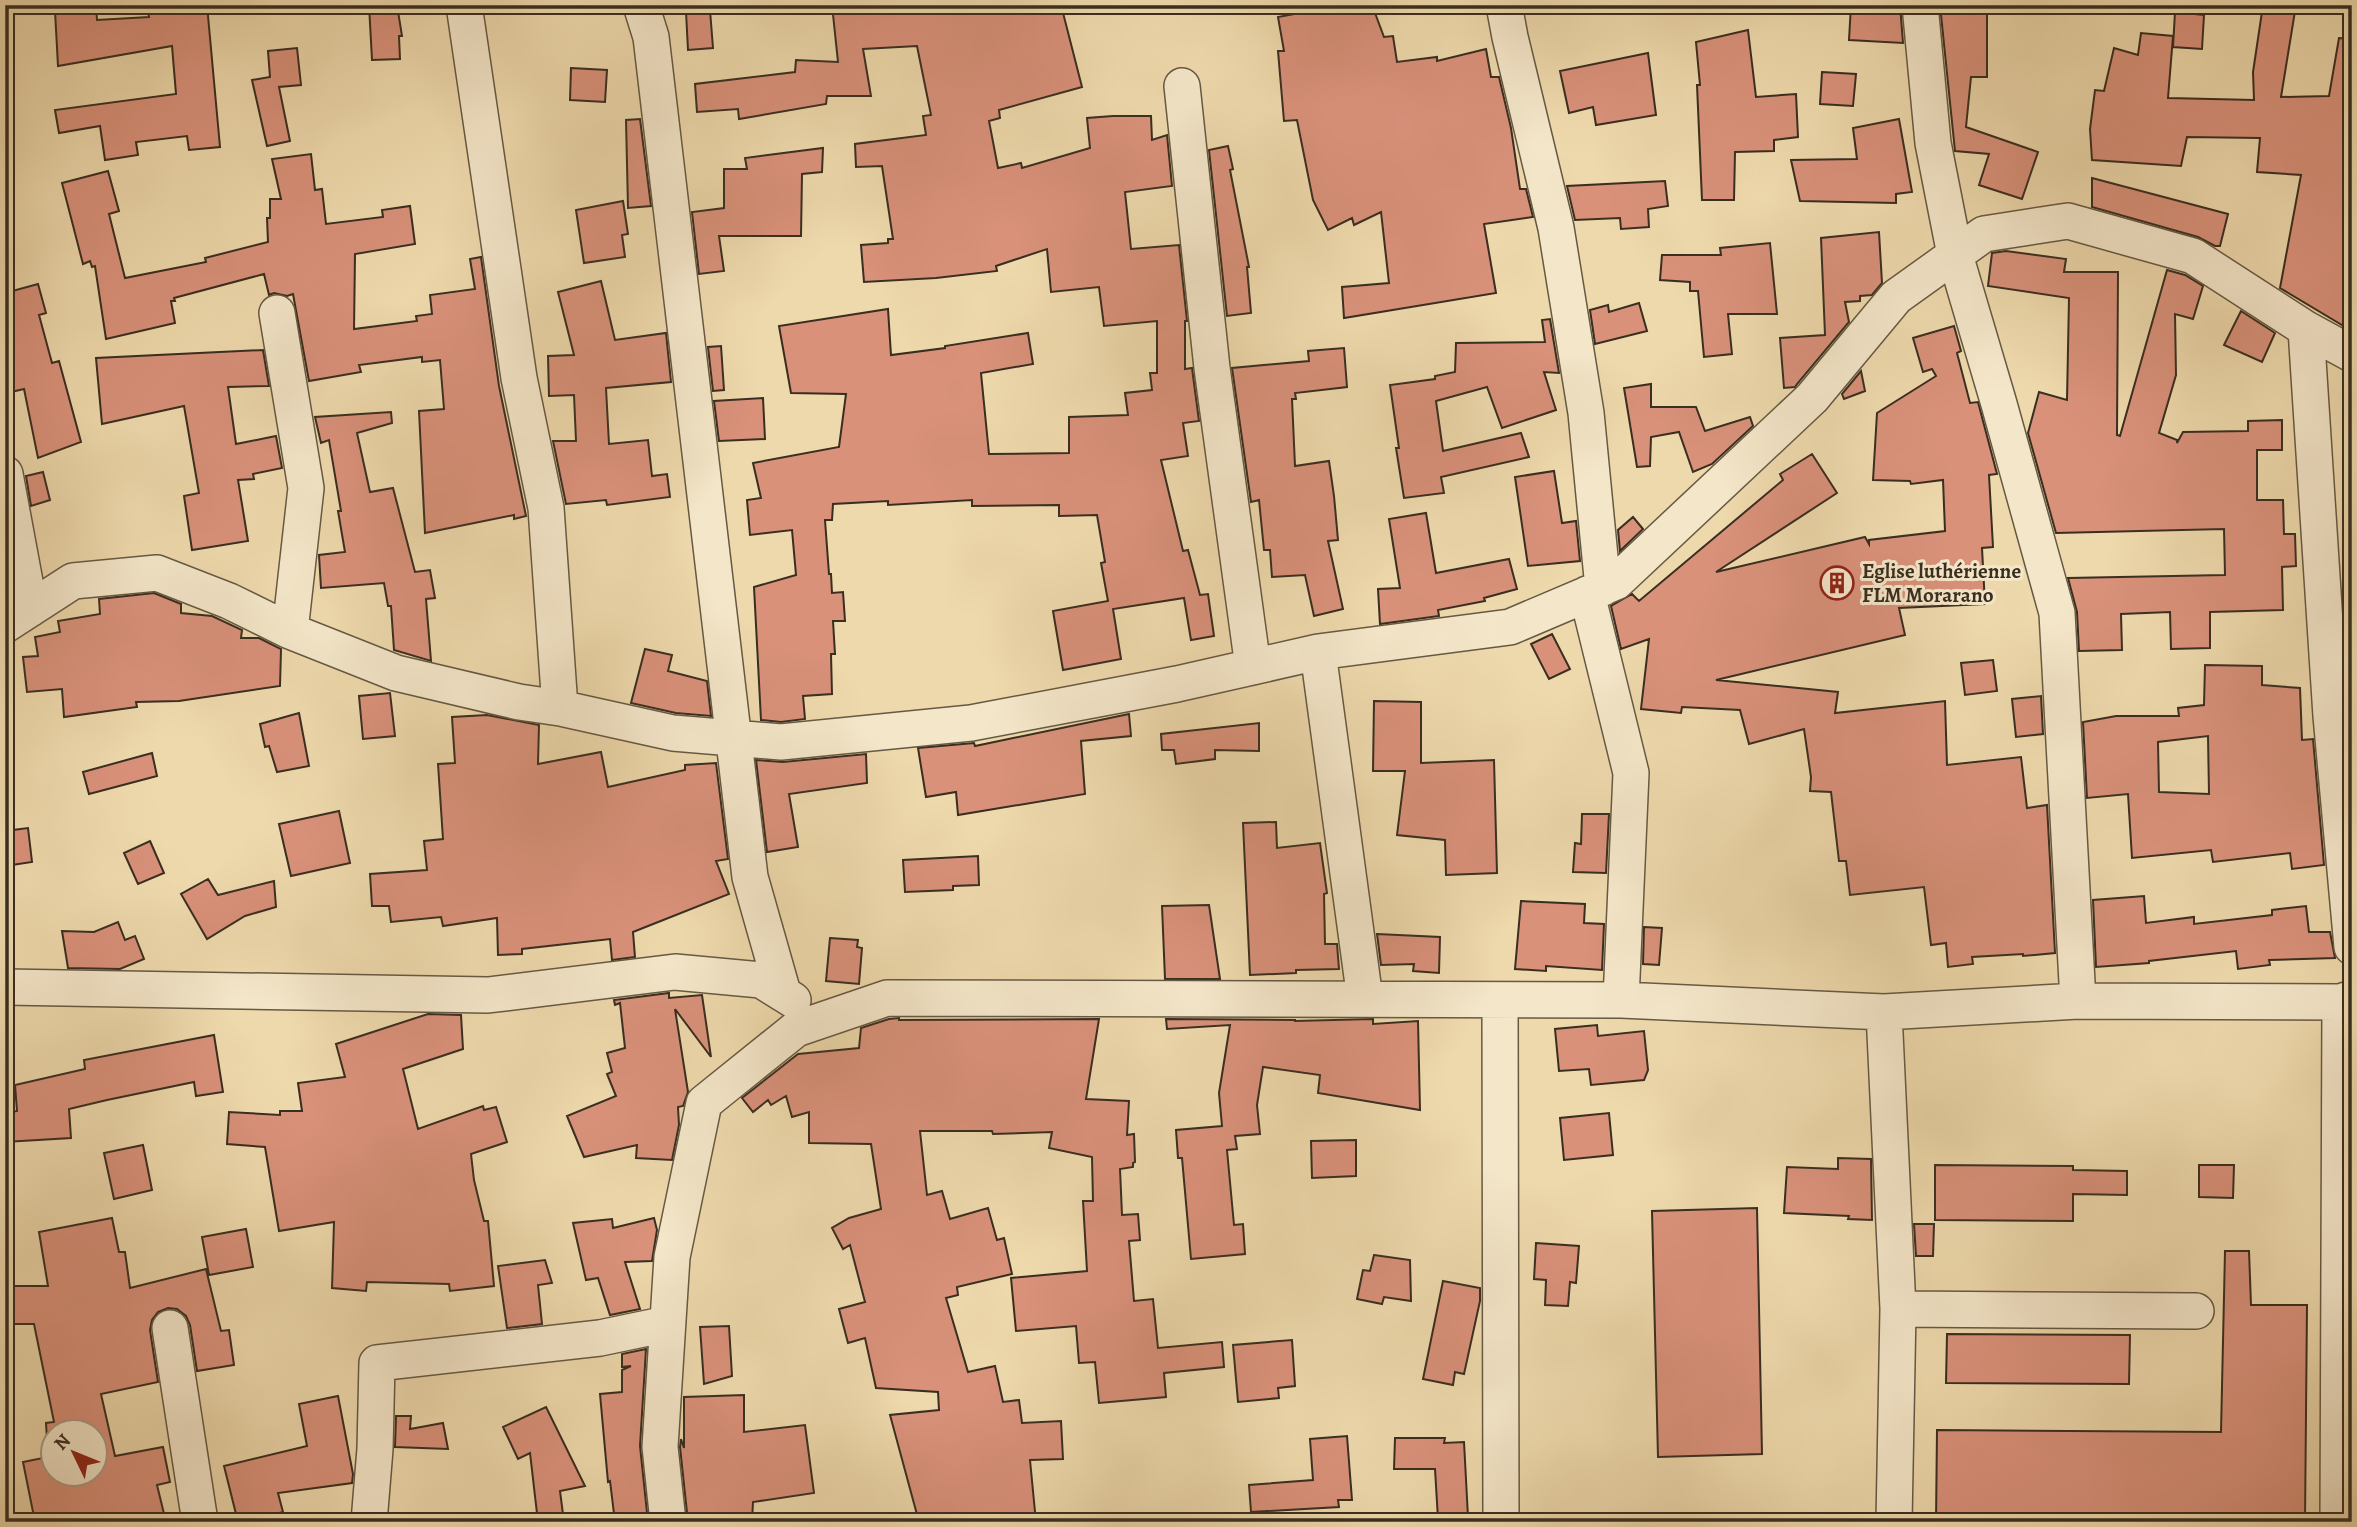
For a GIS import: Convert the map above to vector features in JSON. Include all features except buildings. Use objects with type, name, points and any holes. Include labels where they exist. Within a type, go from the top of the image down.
[{"type":"street","points":[[464,5],[519,378],[546,508],[559,708]]},
{"type":"street","points":[[641,5],[652,37],[750,877],[783,993]]},
{"type":"street","points":[[1504,5],[1556,228],[1586,412],[1595,591],[1631,773],[1621,1000]]},
{"type":"street","points":[[1920,5],[1933,143],[1955,255],[2057,612],[2078,1002]]},
{"type":"street","points":[[1182,86],[1212,368],[1253,667]]},
{"type":"street","points":[[5,474],[18,617],[73,581],[157,573],[229,601],[290,631],[396,673],[519,702],[673,733],[781,742],[971,723],[1318,652],[1510,627],[1616,582],[1812,398],[1896,297],[1984,234],[2068,221],[2193,256],[2306,330],[2352,354]]},
{"type":"street","points":[[277,313],[306,488],[290,631]]},
{"type":"street","points":[[2306,330],[2331,716],[2352,947]]},
{"type":"street","points":[[1318,652],[1365,999]]},
{"type":"street","points":[[5,987],[488,995],[675,972],[761,980],[826,1020]]},
{"type":"street","points":[[668,1522],[660,1447],[672,1258],[704,1103],[796,1029],[887,998],[1621,1000],[1884,1012],[2078,1002],[2346,1000],[2338,1522]]},
{"type":"street","points":[[1500,1000],[1502,1522]]},
{"type":"street","points":[[1884,1012],[1898,1309],[1894,1522]]},
{"type":"street","points":[[1898,1309],[2196,1311]]},
{"type":"street","points":[[369,1522],[375,1449],[377,1363],[600,1338],[667,1324]]},
{"type":"street","points":[[170,1328],[200,1522]]},
{"type":"place","name":"Eglise luthérienne FLM Morarano","points":[[1837,583]]}]
